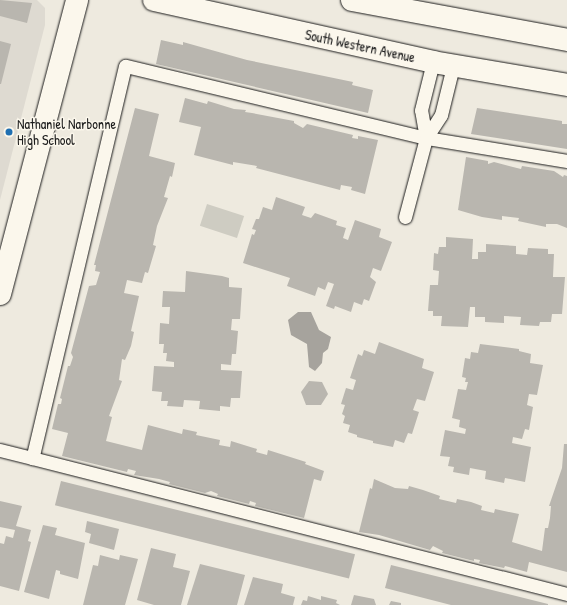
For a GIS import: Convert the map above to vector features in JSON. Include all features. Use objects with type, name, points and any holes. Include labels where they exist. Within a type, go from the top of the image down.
[{"type":"main road","points":[[0,294],[77,0]]},
{"type":"main road","name":"South Western Avenue","points":[[154,0],[443,64],[567,85]]},
{"type":"main road","points":[[352,0],[567,40]]},
{"type":"lane","points":[[426,138],[421,110],[443,64]]},
{"type":"lane","points":[[405,217],[426,138],[441,115],[443,64]]},
{"type":"lane","points":[[32,458],[125,66],[426,138],[567,162]]},
{"type":"lane","points":[[0,450],[567,594]]},
{"type":"shaded area","name":"Nathaniel Narbonne High School","points":[[0,0],[37,0],[45,8],[45,25],[0,200]]},
{"type":"shaded area","points":[[207,204],[244,216],[237,238],[200,226]]},
{"type":"shaded area","points":[[298,312],[311,312],[319,330],[331,337],[328,349],[323,353],[322,363],[315,371],[309,367],[307,344],[291,335],[288,320]]},
{"type":"building","points":[[0,0],[32,3],[27,23],[0,16]]},
{"type":"building","points":[[161,40],[183,45],[183,42],[247,60],[353,82],[352,85],[373,90],[368,113],[156,64]]},
{"type":"building","points":[[0,41],[11,44],[1,84],[0,84]]},
{"type":"building","points":[[185,98],[207,104],[208,101],[234,109],[246,110],[245,112],[294,121],[294,123],[303,128],[307,124],[353,135],[352,138],[358,139],[358,136],[378,140],[365,194],[351,190],[352,187],[341,185],[340,190],[256,168],[257,166],[233,162],[233,165],[194,155],[201,127],[179,122]]},
{"type":"building","points":[[135,108],[159,114],[149,156],[175,163],[172,177],[170,176],[164,197],[168,198],[157,226],[153,245],[156,246],[148,273],[145,272],[142,283],[127,280],[124,293],[139,296],[131,331],[134,332],[131,346],[125,360],[122,359],[119,380],[122,381],[109,416],[112,417],[106,441],[142,450],[148,425],[182,434],[183,429],[197,432],[196,435],[220,440],[219,445],[230,447],[231,441],[257,449],[256,452],[267,455],[268,450],[306,462],[305,464],[324,471],[321,481],[314,479],[304,518],[255,506],[256,503],[250,501],[249,504],[217,496],[218,494],[211,491],[205,493],[169,484],[170,482],[159,479],[134,475],[136,471],[128,469],[127,472],[62,456],[68,433],[52,429],[58,404],[61,404],[62,399],[60,398],[68,366],[70,366],[73,357],[71,353],[89,286],[96,285],[100,272],[95,271],[96,265],[94,265]]},
{"type":"building","points":[[477,108],[562,121],[562,124],[567,124],[567,149],[471,134]]},
{"type":"building","points":[[466,157],[488,161],[488,164],[494,162],[521,169],[522,166],[554,171],[563,177],[564,175],[567,176],[567,228],[557,224],[546,224],[546,227],[518,221],[519,218],[502,216],[502,220],[482,217],[458,210]]},
{"type":"building","points":[[276,197],[305,207],[302,215],[311,218],[315,213],[337,221],[336,225],[346,228],[343,238],[348,240],[355,220],[381,229],[379,237],[392,242],[381,271],[373,268],[370,277],[376,282],[369,301],[364,299],[362,305],[354,302],[351,312],[335,306],[334,309],[326,306],[334,284],[328,282],[325,290],[318,287],[315,296],[287,286],[290,278],[243,263],[252,234],[254,235],[256,230],[252,229],[256,219],[259,219],[263,207],[272,210]]},
{"type":"building","points":[[446,237],[473,239],[472,259],[478,259],[478,252],[486,252],[486,244],[516,246],[516,254],[527,255],[528,248],[548,249],[548,254],[554,254],[553,277],[565,277],[562,314],[552,314],[551,322],[540,322],[539,326],[520,325],[521,317],[504,316],[504,323],[485,322],[485,317],[475,317],[475,307],[470,307],[468,327],[441,326],[442,316],[433,316],[433,311],[428,311],[430,285],[438,285],[439,271],[433,270],[434,253],[438,254],[439,247],[446,247]]},
{"type":"building","points":[[186,271],[229,278],[229,287],[242,288],[240,319],[232,319],[231,330],[238,331],[236,354],[232,354],[231,365],[221,364],[221,370],[242,371],[240,398],[231,398],[230,407],[220,406],[220,411],[199,409],[200,401],[184,400],[183,407],[167,406],[168,401],[161,401],[162,392],[152,391],[154,366],[174,367],[174,362],[166,361],[167,353],[163,353],[164,344],[159,344],[160,323],[169,324],[170,307],[162,307],[163,291],[185,292]]},
{"type":"building","points":[[379,342],[424,359],[422,368],[434,372],[425,401],[417,399],[413,410],[419,412],[412,434],[408,433],[404,443],[395,440],[393,447],[373,443],[373,441],[357,437],[357,435],[348,432],[350,425],[343,423],[345,416],[342,414],[345,405],[341,404],[346,388],[353,390],[356,380],[350,378],[358,354],[362,356],[364,350],[375,354]]},
{"type":"building","points":[[480,344],[519,349],[519,351],[531,354],[530,363],[543,365],[537,395],[529,394],[527,405],[533,407],[529,430],[525,429],[522,439],[513,437],[512,443],[531,447],[525,482],[505,478],[504,483],[485,479],[486,471],[470,468],[469,475],[453,472],[454,467],[448,466],[450,457],[440,456],[445,430],[465,434],[466,429],[459,427],[460,420],[452,418],[458,389],[466,390],[468,382],[465,382],[466,378],[462,377],[465,358],[470,359],[471,352],[478,353]]},
{"type":"building","points":[[309,381],[322,382],[328,394],[321,405],[306,405],[301,392]]},
{"type":"building","points":[[564,444],[567,444],[567,572],[529,562],[527,572],[505,566],[504,568],[479,563],[480,560],[474,559],[474,561],[442,553],[443,551],[433,546],[430,550],[379,535],[359,532],[370,488],[372,489],[374,479],[395,488],[408,489],[409,486],[423,490],[440,496],[439,499],[456,503],[457,499],[471,502],[482,506],[481,510],[494,513],[495,509],[519,514],[512,542],[542,551],[545,528],[548,528],[550,518],[551,506],[549,506],[562,468]]},
{"type":"building","points":[[61,481],[355,554],[349,579],[55,505]]},
{"type":"building","points":[[0,501],[22,506],[16,526],[31,530],[28,541],[31,542],[19,591],[0,586],[0,543],[4,544],[6,536],[13,538],[15,530],[0,527]]},
{"type":"building","points":[[87,521],[119,529],[114,550],[89,543],[91,534],[85,532]]},
{"type":"building","points":[[43,525],[57,528],[55,535],[85,543],[78,579],[60,574],[60,571],[56,570],[49,599],[24,592]]},
{"type":"building","points":[[151,548],[176,554],[173,567],[190,571],[181,605],[154,605],[137,600]]},
{"type":"building","points":[[100,555],[119,560],[120,555],[138,559],[125,605],[83,605],[93,565],[98,566]]},
{"type":"building","points":[[200,564],[245,575],[237,605],[187,605]]},
{"type":"building","points":[[391,565],[548,605],[451,605],[385,588]]},
{"type":"building","points":[[253,577],[283,584],[281,593],[295,597],[293,605],[244,605]]},
{"type":"building","points":[[354,595],[374,599],[376,605],[351,605]]},
{"type":"building","points":[[308,596],[321,600],[321,596],[337,600],[336,603],[340,605],[301,605],[303,600],[307,601]]},
{"type":"building","points":[[391,601],[401,603],[401,605],[389,605]]},
{"type":"place","name":"Nathaniel Narbonne High School","points":[[9,132]]}]
